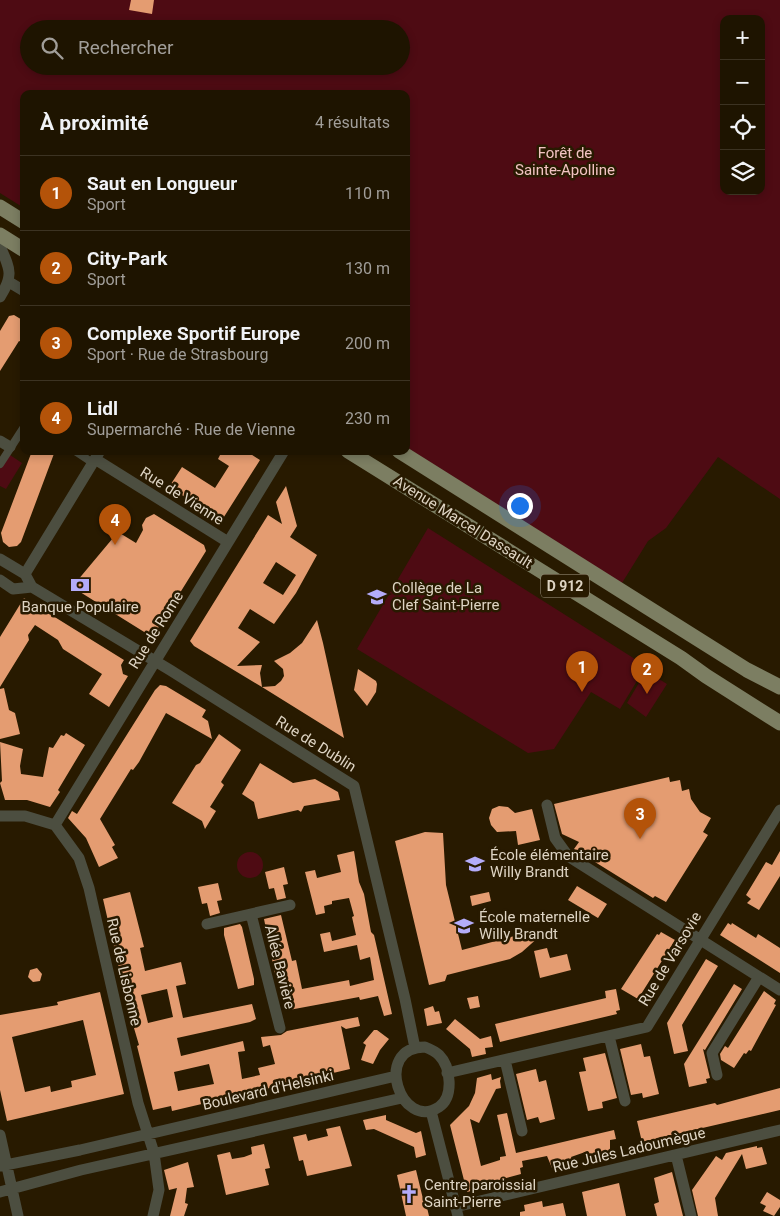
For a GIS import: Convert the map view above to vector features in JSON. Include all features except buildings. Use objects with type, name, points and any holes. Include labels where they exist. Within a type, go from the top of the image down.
[{"type":"main road","points":[[0,207],[20,220]]},
{"type":"main road","points":[[0,235],[20,248]]},
{"type":"main road","name":"Avenue Marcel Dassault","points":[[354,455],[682,658],[706,676],[780,723]]},
{"type":"main road","name":"Avenue Marcel Dassault","points":[[405,455],[747,670],[780,687]]},
{"type":"street","points":[[0,246],[7,262],[9,282],[0,297]]},
{"type":"street","points":[[9,282],[20,289]]},
{"type":"street","points":[[0,464],[5,444],[20,431]]},
{"type":"street","name":"Rue de Rome","points":[[55,825],[154,660],[282,455]]},
{"type":"street","points":[[25,574],[96,458]]},
{"type":"street","name":"Rue de Vienne","points":[[96,458],[228,542]]},
{"type":"street","points":[[0,559],[25,574],[32,587]]},
{"type":"street","name":"Rue de Dublin","points":[[0,580],[14,589],[32,587],[154,660],[354,786],[415,1048]]},
{"type":"street","points":[[547,805],[555,838],[568,856],[780,990]]},
{"type":"street","name":"Rue de Varsovie","points":[[447,1074],[647,1026],[780,810]]},
{"type":"street","points":[[0,816],[25,816],[55,825]]},
{"type":"street","name":"Rue de Lisbonne","points":[[55,825],[80,858],[89,888],[146,1133]]},
{"type":"street","name":"Allée Bavière","points":[[207,924],[290,905]]},
{"type":"street","name":"Allée Bavière","points":[[251,914],[280,1028]]},
{"type":"street","points":[[717,1075],[712,1053],[759,977]]},
{"type":"street","points":[[609,1036],[625,1102]]},
{"type":"street","points":[[425,1047],[439,1054],[447,1074],[449,1083],[447,1098],[442,1105],[431,1111],[420,1112],[413,1109],[402,1098],[396,1076],[399,1060],[404,1054],[415,1048],[425,1047]]},
{"type":"street","points":[[505,1060],[522,1131]]},
{"type":"street","name":"Boulevard d'Helsinki","points":[[3,1165],[396,1076]]},
{"type":"street","points":[[6,1190],[154,1153],[402,1098]]},
{"type":"street","points":[[431,1111],[457,1211]]},
{"type":"street","name":"Rue Jules Ladoumègue","points":[[457,1211],[780,1130]]},
{"type":"street","points":[[146,1133],[154,1153],[159,1190],[153,1216]]},
{"type":"street","points":[[0,1135],[6,1190],[18,1216]]},
{"type":"street","points":[[676,1155],[691,1216]]},
{"type":"green space","name":"Forêt de Sainte-Apolline","points":[[0,0],[780,0],[780,499],[718,457],[666,528],[648,541],[622,583],[410,450],[410,90],[20,90],[20,206],[0,193]]},
{"type":"green space","points":[[4,451],[22,463],[6,489],[0,486],[0,458]]},
{"type":"green space","points":[[428,528],[646,666],[620,709],[591,692],[554,749],[528,753],[357,649]]},
{"type":"green space","points":[[646,671],[667,684],[646,717],[627,703]]},
{"type":"green space","points":[[250,852],[259,856],[263,865],[259,874],[250,878],[241,874],[237,865],[241,856]]},
{"type":"place","name":"Lidl","points":[[115,545]]},
{"type":"place","name":"Banque Populaire","points":[[80,585]]},
{"type":"place","name":"Collège de La Clef Saint-Pierre","points":[[377,597]]},
{"type":"place","name":"Saut en Longueur","points":[[582,692]]},
{"type":"place","name":"City-Park","points":[[647,694]]},
{"type":"place","name":"Complexe Sportif Europe","points":[[640,839]]},
{"type":"place","name":"École élémentaire Willy Brandt","points":[[475,864]]},
{"type":"place","name":"École maternelle Willy Brandt","points":[[464,926]]},
{"type":"place","name":"Centre paroissial Saint-Pierre","points":[[409,1194]]}]
